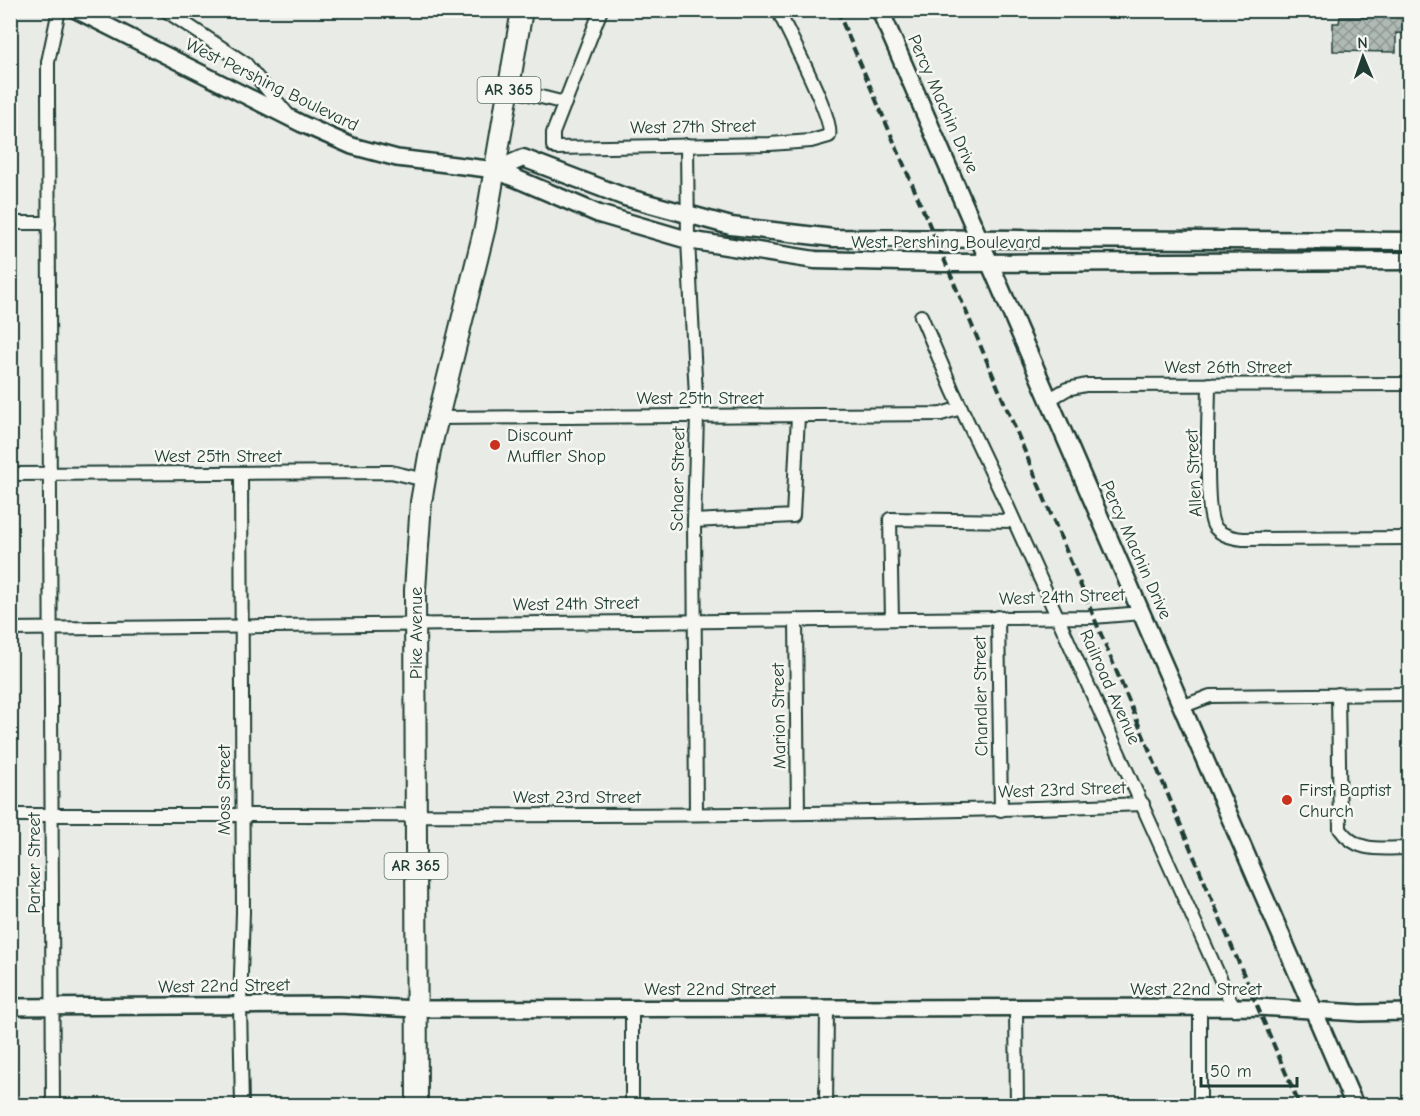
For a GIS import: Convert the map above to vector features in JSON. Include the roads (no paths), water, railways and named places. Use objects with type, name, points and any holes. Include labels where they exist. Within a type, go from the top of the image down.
[{"type":"main road","name":"AR 365","points":[[496,170],[522,10]]},
{"type":"main road","name":"Percy Machin Drive","points":[[880,10],[1184,706],[1355,1106]]},
{"type":"main road","name":"West Pershing Boulevard","points":[[496,170],[523,158],[625,196],[730,226],[833,238],[1410,241]]},
{"type":"main road","name":"West Pershing Boulevard","points":[[496,170],[598,214],[688,240],[815,260],[1410,261]]},
{"type":"main road","name":"Pike Avenue","points":[[417,1106],[415,626],[417,546],[425,480],[438,418],[479,256],[496,170]]},
{"type":"street","name":"Parker Street","points":[[53,1106],[48,62],[59,10]]},
{"type":"street","name":"West Pershing Boulevard","points":[[76,10],[336,140],[375,153],[496,170]]},
{"type":"street","points":[[165,10],[246,63],[292,119]]},
{"type":"street","points":[[509,89],[565,103],[601,10]]},
{"type":"street","name":"West 27th Street","points":[[565,103],[553,133],[553,146],[556,148],[821,140],[831,132],[823,105],[778,10]]},
{"type":"street","name":"Schaer Street","points":[[687,145],[688,240],[697,416],[694,521],[696,814]]},
{"type":"street","points":[[10,223],[49,223]]},
{"type":"street","name":"Railroad Avenue","points":[[921,316],[1234,1009]]},
{"type":"street","name":"Allen Street","points":[[1209,384],[1210,495],[1213,524],[1222,534],[1238,539],[1410,538]]},
{"type":"street","name":"West 26th Street","points":[[1050,399],[1067,389],[1086,385],[1410,384]]},
{"type":"street","name":"West 25th Street","points":[[438,418],[942,414],[961,408]]},
{"type":"street","points":[[694,521],[793,516],[798,416]]},
{"type":"street","name":"West 25th Street","points":[[10,474],[391,472],[425,480]]},
{"type":"street","name":"Moss Street","points":[[241,474],[243,814],[240,1006],[242,1106]]},
{"type":"street","points":[[892,619],[890,519],[1014,521]]},
{"type":"street","name":"West 24th Street","points":[[10,629],[1058,617],[1143,613]]},
{"type":"street","name":"Chandler Street","points":[[998,617],[1001,810]]},
{"type":"street","name":"Marion Street","points":[[796,620],[798,812]]},
{"type":"street","points":[[1338,694],[1340,829],[1353,844],[1367,848],[1410,848]]},
{"type":"street","points":[[1184,706],[1210,696],[1410,694]]},
{"type":"street","name":"West 23rd Street","points":[[10,815],[696,814],[1001,810],[1143,804]]},
{"type":"street","name":"West 22nd Street","points":[[10,1007],[339,1005],[416,1009],[1313,1009],[1360,1013],[1410,1012]]},
{"type":"street","points":[[632,1009],[632,1106]]},
{"type":"street","points":[[826,1106],[827,1009]]},
{"type":"street","points":[[1016,1009],[1017,1106]]},
{"type":"street","points":[[1200,1009],[1200,1106]]},
{"type":"railway","points":[[837,10],[1300,1106]]},
{"type":"place","name":"Discount Muffler Shop","points":[[495,445]]},
{"type":"place","name":"First Baptist Church","points":[[1287,800]]}]
